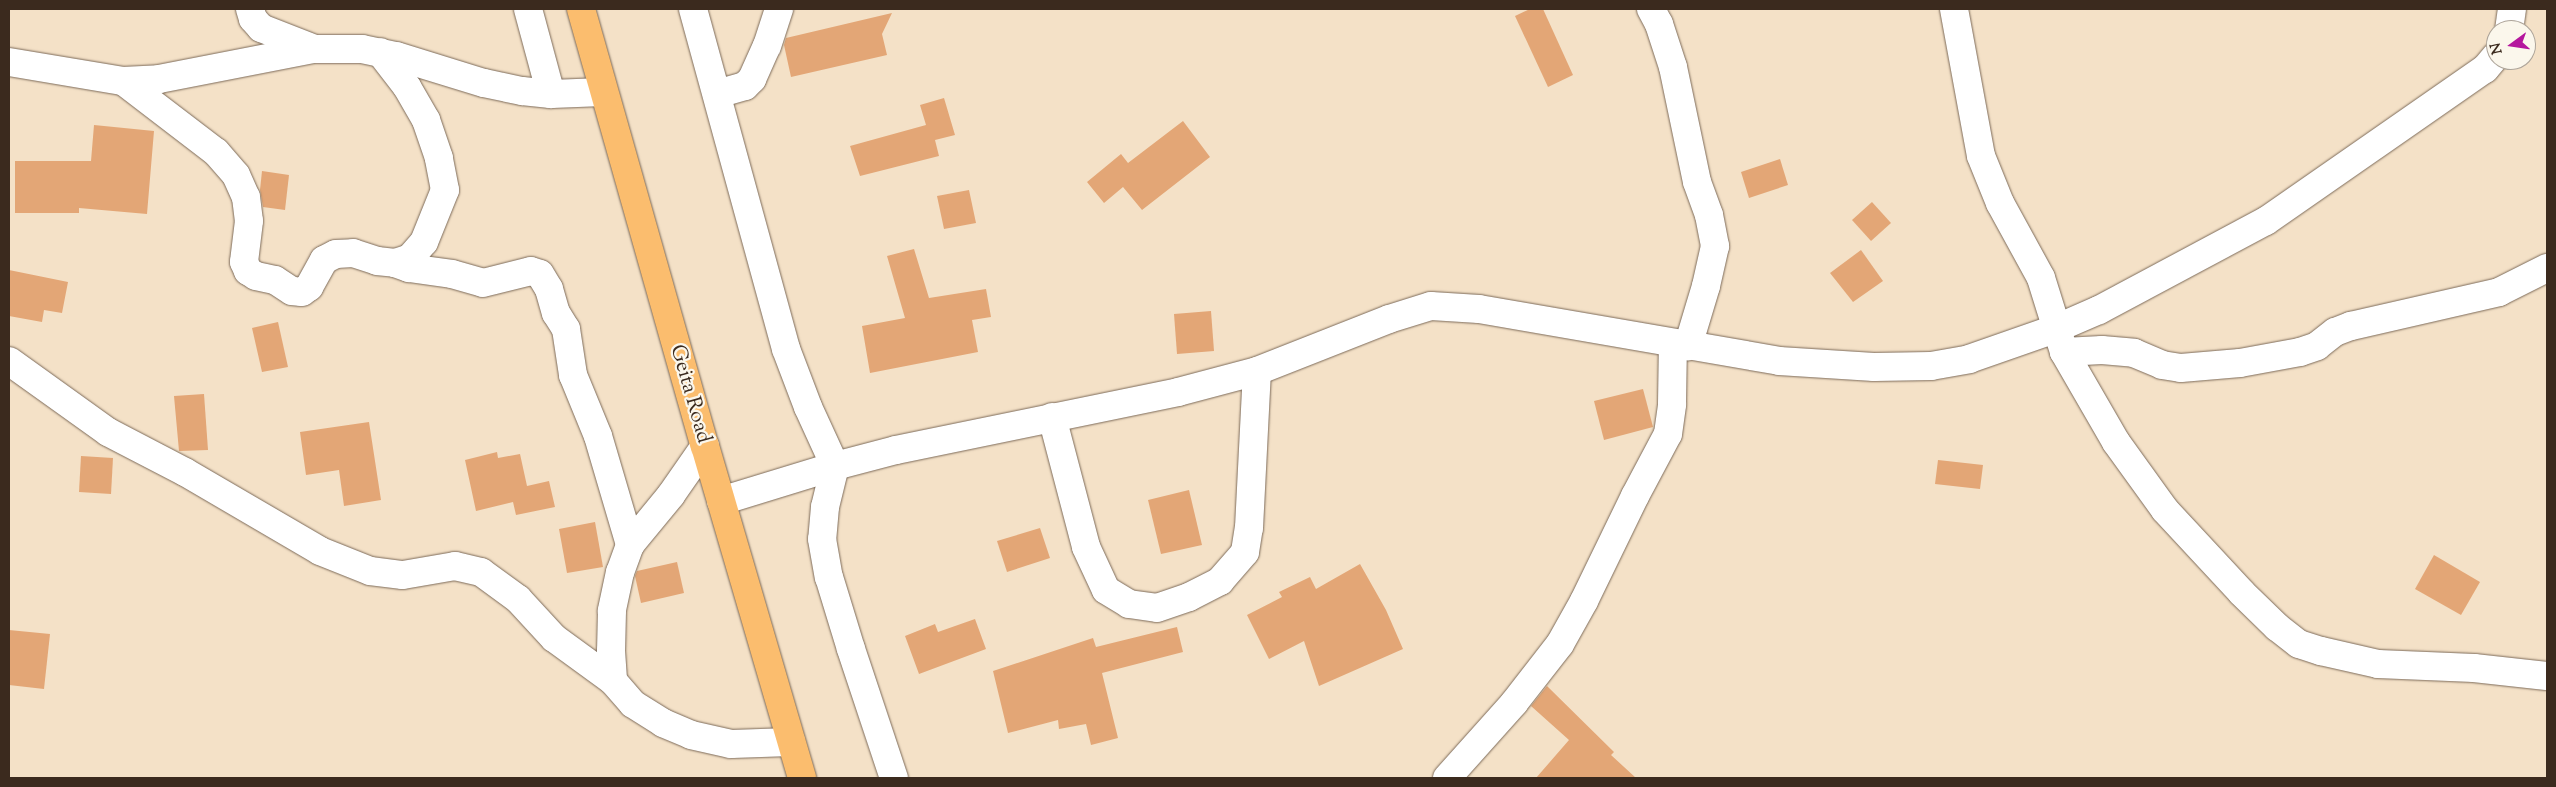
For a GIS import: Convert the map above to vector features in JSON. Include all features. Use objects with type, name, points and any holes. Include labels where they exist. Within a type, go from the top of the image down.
[{"type":"highway","name":"Geita Road","points":[[581,9],[705,446],[802,778]]},
{"type":"street","points":[[250,9],[252,19],[261,28],[313,49]]},
{"type":"street","points":[[528,9],[551,94]]},
{"type":"street","points":[[693,9],[786,349],[808,407],[835,466],[825,507],[822,539],[829,577],[894,778]]},
{"type":"street","points":[[717,94],[745,86],[752,79],[767,46],[779,9]]},
{"type":"street","points":[[1447,778],[1514,703],[1560,644],[1584,602],[1635,496],[1668,434],[1680,344],[1706,286],[1715,246],[1709,214],[1697,182],[1673,67],[1659,24],[1651,9]]},
{"type":"street","points":[[1954,9],[1981,156],[2000,203],[2041,278],[2060,340],[2116,442],[2165,510],[2242,593],[2277,627],[2299,644],[2378,664],[2474,668],[2547,676]]},
{"type":"street","points":[[9,62],[123,81],[159,79],[313,49],[362,49],[380,52],[484,83],[522,91],[551,94],[604,92]]},
{"type":"street","points":[[380,52],[407,87],[426,120],[439,158],[445,190],[424,242],[410,258],[395,263]]},
{"type":"street","points":[[721,501],[835,466],[896,450],[1178,392],[1257,372],[1389,319],[1431,306],[1479,309],[1779,361],[1874,368],[1931,366],[2060,340],[2148,285],[2266,221],[2486,68]]},
{"type":"street","points":[[123,81],[216,152],[236,175],[246,197],[249,234],[244,262],[251,275],[275,280],[292,291],[302,292],[309,287],[324,260],[336,254],[353,253],[378,261],[395,263],[409,268],[452,274],[483,283],[531,271],[540,274],[549,289],[556,313],[566,329],[573,375],[598,436],[630,545]]},
{"type":"street","points":[[2060,340],[2102,350],[2134,353],[2162,365],[2180,368],[2240,363],[2300,352],[2317,346],[2335,332],[2351,326],[2499,292],[2547,268]]},
{"type":"street","points":[[9,361],[108,432],[185,472],[320,551],[370,571],[402,575],[455,566],[481,572],[518,599],[554,638],[613,681],[632,704],[663,723],[691,735],[731,744],[791,742]]},
{"type":"street","points":[[1052,417],[1086,548],[1106,590],[1129,604],[1157,608],[1189,597],[1220,581],[1245,552],[1249,528],[1257,372]]},
{"type":"street","points":[[613,681],[611,651],[612,611],[620,572],[630,545],[671,495],[705,446]]},
{"type":"building","points":[[1530,9],[1543,9],[1573,75],[1548,87],[1515,16]]},
{"type":"building","points":[[892,13],[882,34],[887,55],[791,77],[784,45],[786,38]]},
{"type":"building","points":[[944,98],[955,135],[935,140],[939,156],[860,176],[850,146],[926,125],[920,105]]},
{"type":"building","points":[[1183,121],[1210,157],[1142,210],[1123,187],[1104,203],[1087,182],[1121,154],[1128,163]]},
{"type":"building","points":[[94,125],[154,131],[147,214],[79,208],[79,213],[15,213],[15,161],[91,161]]},
{"type":"building","points":[[1780,159],[1788,185],[1749,198],[1741,172]]},
{"type":"building","points":[[262,171],[289,175],[285,210],[263,207],[260,190]]},
{"type":"building","points":[[969,190],[976,223],[944,229],[937,196]]},
{"type":"building","points":[[1872,202],[1891,223],[1871,241],[1852,220]]},
{"type":"building","points":[[914,249],[929,298],[986,289],[991,317],[972,320],[978,352],[870,373],[862,326],[905,318],[887,256]]},
{"type":"building","points":[[1861,250],[1883,281],[1853,302],[1830,273]]},
{"type":"building","points":[[9,270],[68,282],[62,313],[44,310],[42,322],[9,316]]},
{"type":"building","points":[[1211,311],[1214,351],[1177,354],[1174,314]]},
{"type":"building","points":[[278,322],[288,367],[262,372],[252,328]]},
{"type":"building","points":[[1643,389],[1653,427],[1604,440],[1594,401]]},
{"type":"building","points":[[204,394],[208,450],[179,451],[174,396]]},
{"type":"building","points":[[369,422],[381,500],[344,506],[339,470],[306,475],[300,432]]},
{"type":"building","points":[[497,452],[498,458],[520,454],[527,486],[549,481],[555,507],[516,515],[513,502],[476,511],[465,460]]},
{"type":"building","points":[[81,456],[113,458],[111,494],[79,492]]},
{"type":"building","points":[[1938,460],[1983,465],[1980,489],[1935,484]]},
{"type":"building","points":[[1189,490],[1202,545],[1161,554],[1148,500]]},
{"type":"building","points":[[595,522],[603,567],[567,573],[559,529]]},
{"type":"building","points":[[1040,528],[1050,558],[1007,572],[997,541]]},
{"type":"building","points":[[2434,555],[2480,582],[2461,615],[2415,589]]},
{"type":"building","points":[[677,562],[684,593],[641,603],[635,576],[637,571]]},
{"type":"building","points":[[1360,564],[1386,610],[1403,649],[1319,686],[1304,641],[1269,659],[1247,615],[1282,597],[1279,592],[1310,577],[1316,589]]},
{"type":"building","points":[[975,619],[986,649],[919,674],[905,636],[935,624],[938,632]]},
{"type":"building","points":[[1177,627],[1183,652],[1102,673],[1118,738],[1091,745],[1086,724],[1059,729],[1058,720],[1008,733],[993,671],[1093,638],[1096,647]]},
{"type":"building","points":[[9,630],[50,634],[44,689],[9,685]]},
{"type":"building","points":[[1547,686],[1614,752],[1611,755],[1636,778],[1536,778],[1569,740],[1531,706]]}]
